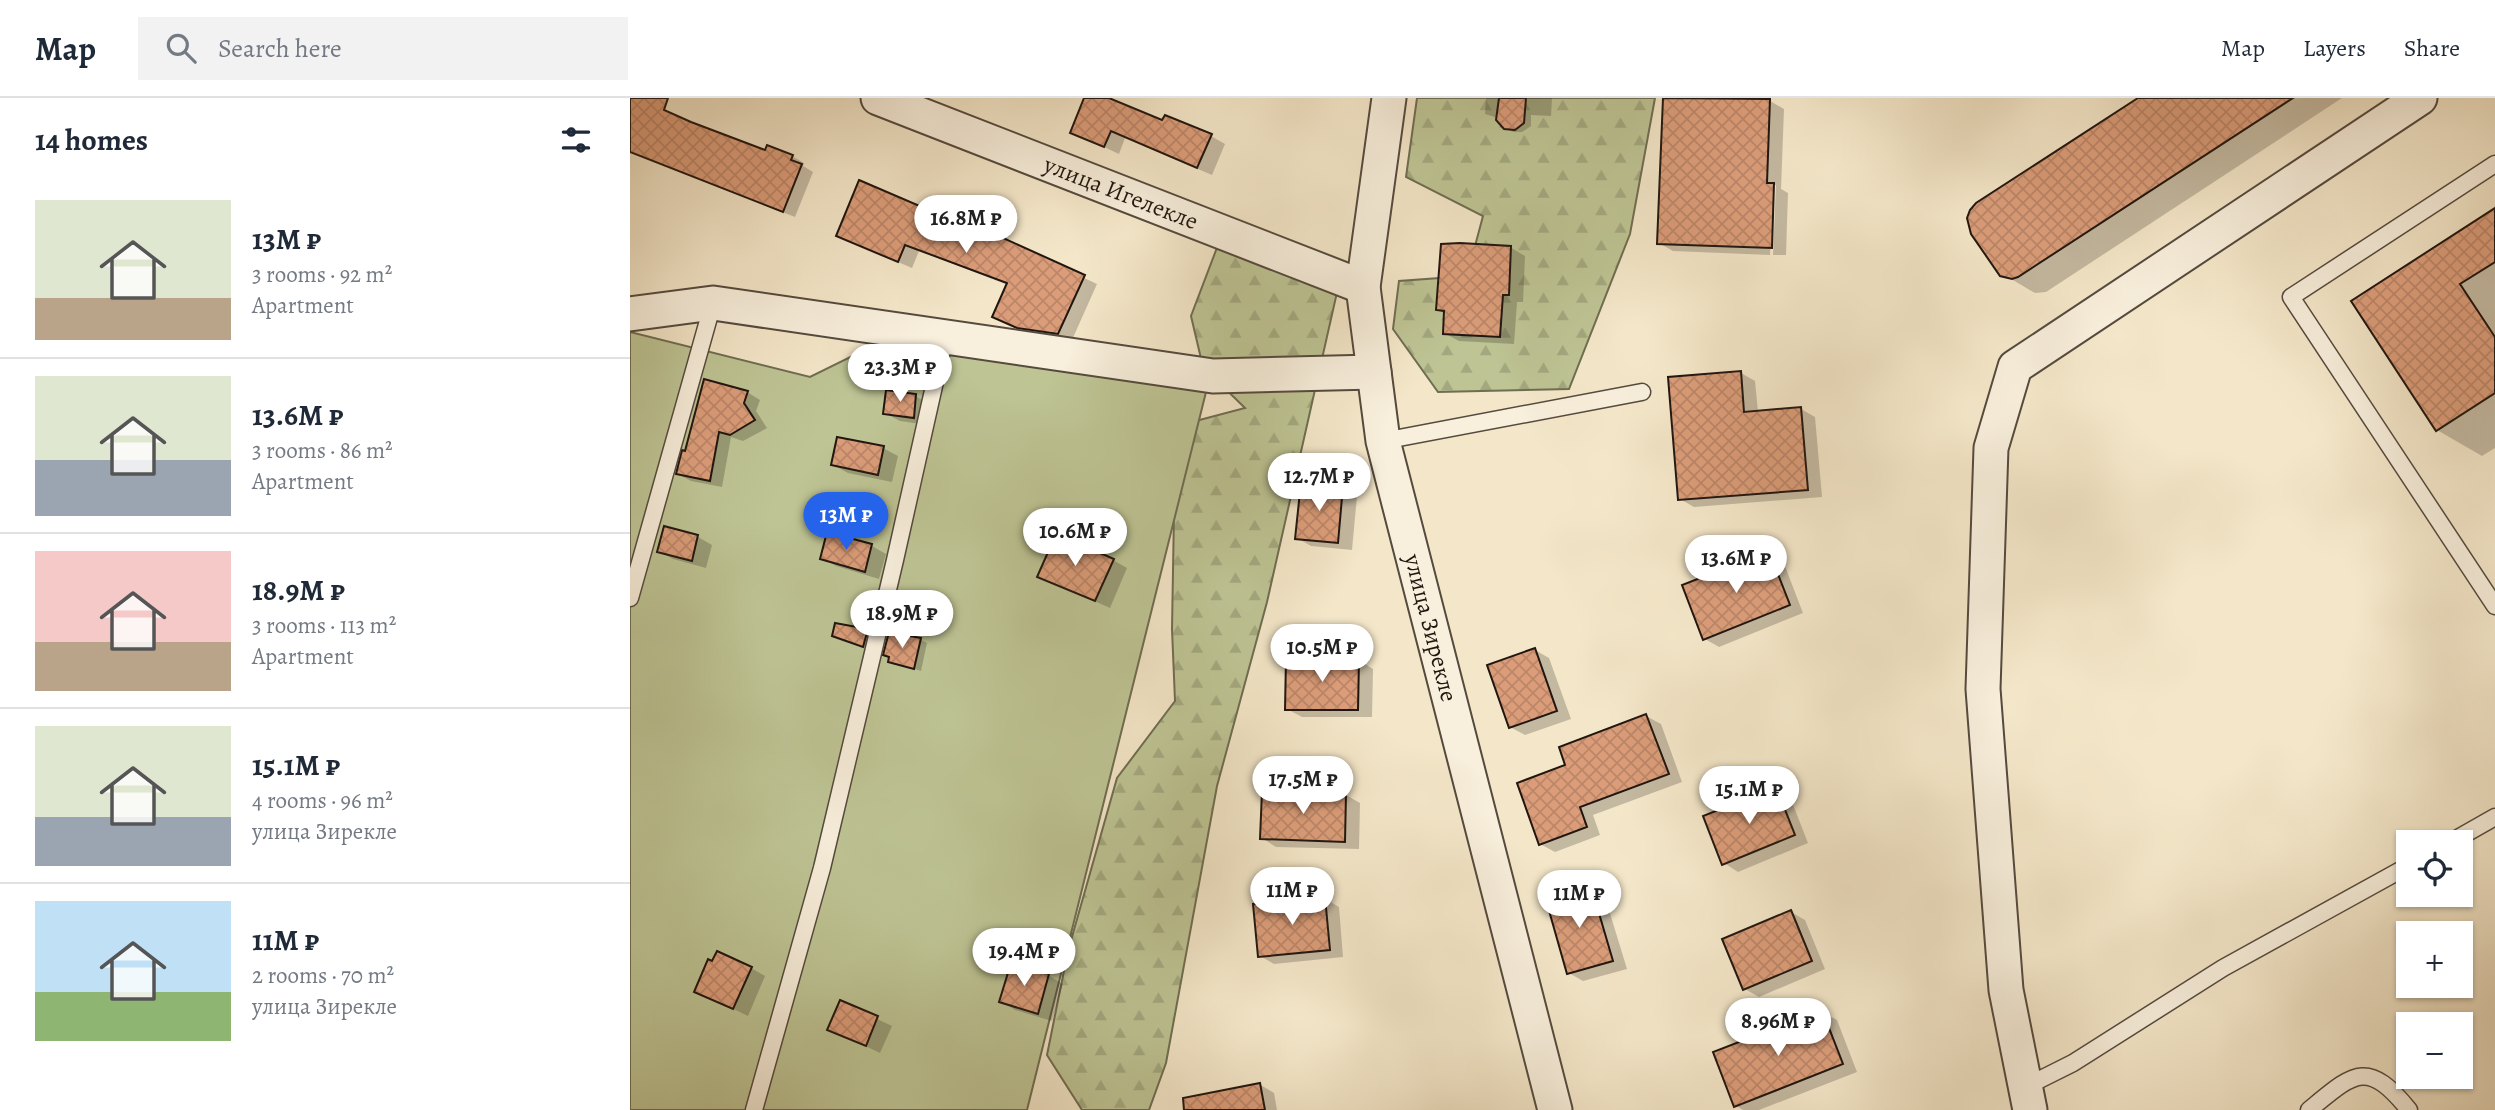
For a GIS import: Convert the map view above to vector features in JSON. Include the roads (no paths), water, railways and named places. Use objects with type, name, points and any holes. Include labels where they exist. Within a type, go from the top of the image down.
[{"type":"street","name":"улица Игелекле","points":[[878,98],[1363,287]]},
{"type":"street","name":"улица Зирекле","points":[[1389,98],[1363,287],[1383,441],[1555,1110]]},
{"type":"street","points":[[2027,1099],[2006,990],[1983,689],[1991,448],[2015,367],[2420,98]]},
{"type":"street","points":[[630,314],[713,303],[1213,376],[1374,372]]},
{"type":"lane","points":[[2495,164],[2291,297],[2495,606]]},
{"type":"lane","points":[[630,598],[713,303]]},
{"type":"lane","points":[[754,1110],[822,867],[945,337]]},
{"type":"lane","points":[[1383,441],[1642,392]]},
{"type":"lane","points":[[2472,830],[2495,817]]},
{"type":"lane","points":[[2027,1099],[2073,1063],[2223,968],[2396,873]]},
{"type":"lane","points":[[2309,1110],[2343,1083],[2368,1077],[2385,1082],[2409,1110]]}]
